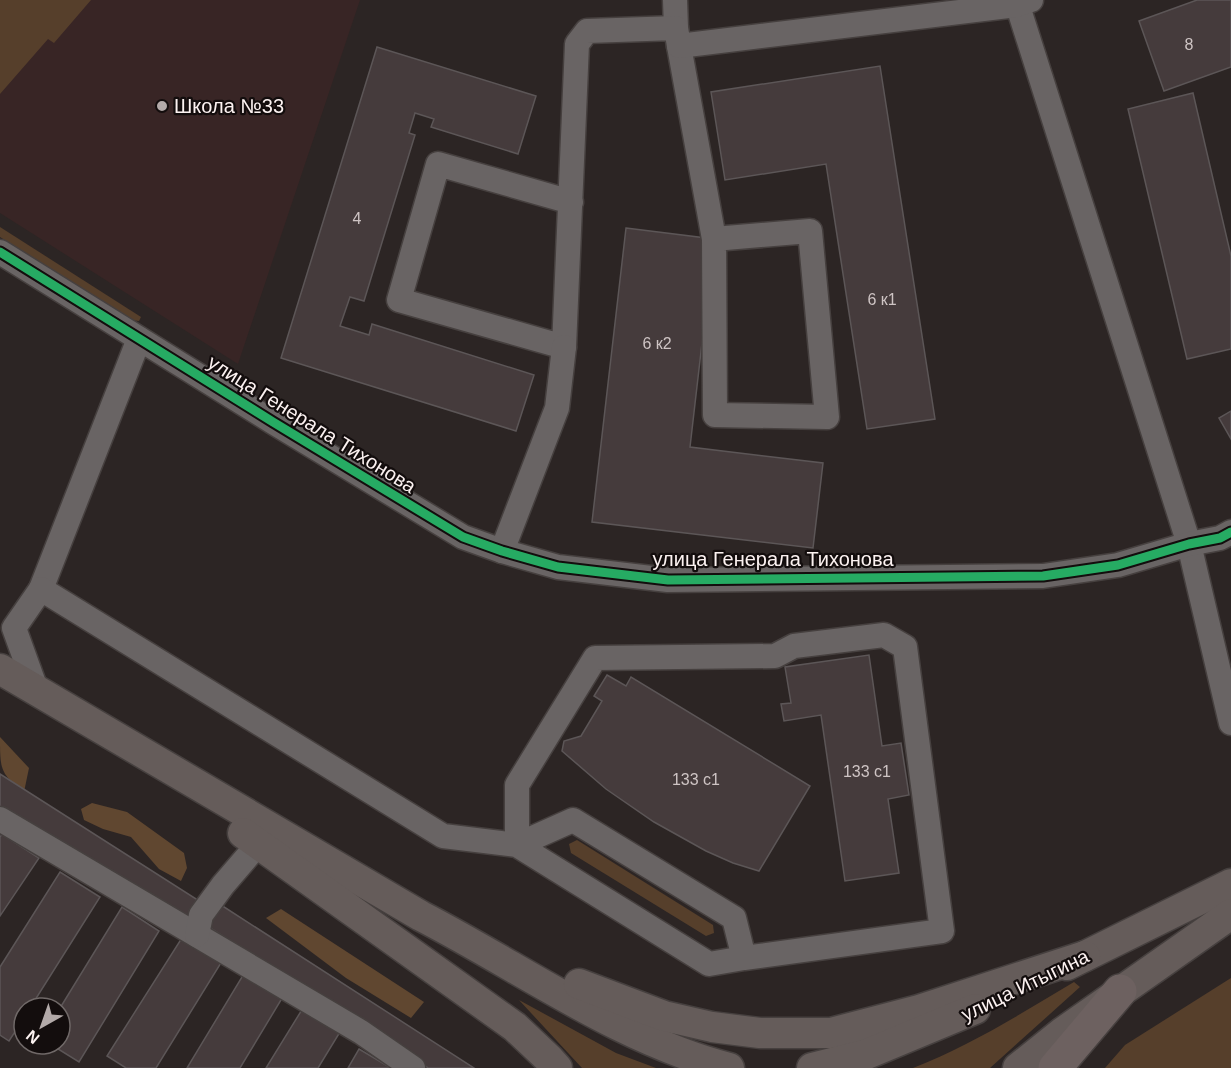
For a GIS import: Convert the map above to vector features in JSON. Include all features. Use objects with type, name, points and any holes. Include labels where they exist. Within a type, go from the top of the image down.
[{"type":"highway","points":[[1055,1068],[1120,991]]},
{"type":"main road","points":[[0,669],[421,916],[461,936],[611,998],[664,1016],[712,1027],[760,1033],[831,1033],[919,1010],[1085,956]]},
{"type":"main road","points":[[0,678],[259,843],[515,1027],[557,1068]]},
{"type":"main road","name":"улица Итыгина","points":[[812,1068],[867,1054],[952,1020],[1231,884]]},
{"type":"main road","points":[[1018,1068],[1063,1032],[1231,914]]},
{"type":"main road","points":[[461,936],[549,989],[643,1037],[707,1062],[729,1068]]},
{"type":"main road","points":[[418,956],[529,1068]]},
{"type":"street","points":[[675,0],[677,37],[714,239],[715,415],[827,417],[810,231],[714,239]]},
{"type":"street","points":[[502,551],[557,408],[564,347],[577,44],[586,31],[677,37],[1021,2],[1189,544],[1231,723]]},
{"type":"street","points":[[564,347],[399,300],[438,164],[571,201]]},
{"type":"street","name":"улица Генерала Тихонова","points":[[0,252],[462,537],[558,567],[669,580],[1043,576],[1118,565],[1189,544],[1220,538],[1231,532]]},
{"type":"street","points":[[36,689],[7,631],[41,589],[139,339]]},
{"type":"street","points":[[41,589],[443,836],[517,845],[709,964],[942,931],[905,647],[884,636],[794,646],[775,656],[595,658],[517,785],[517,845]]},
{"type":"street","points":[[0,819],[361,1032],[414,1068]]},
{"type":"street","points":[[517,845],[573,820],[734,918],[744,958]]},
{"type":"street","points":[[197,935],[201,915],[259,843]]},
{"type":"shaded area","name":"Школа №33","points":[[0,0],[360,0],[238,364],[0,213]]},
{"type":"shaded area","points":[[0,0],[91,0],[54,43],[48,39],[0,94]]},
{"type":"shaded area","points":[[0,227],[141,317],[139,321],[130,320],[0,237]]},
{"type":"shaded area","points":[[0,737],[29,768],[24,792],[10,780],[3,770],[0,757]]},
{"type":"shaded area","points":[[92,803],[127,812],[184,853],[187,868],[181,881],[159,869],[131,837],[103,829],[84,820],[81,809]]},
{"type":"shaded area","points":[[577,840],[713,925],[714,933],[706,936],[571,853],[569,844]]},
{"type":"shaded area","points":[[281,909],[424,1002],[411,1018],[346,978],[266,918]]},
{"type":"shaded area","points":[[1231,978],[1231,1068],[1105,1068],[1125,1045]]},
{"type":"shaded area","points":[[1074,982],[1080,987],[990,1068],[913,1068],[975,1039]]},
{"type":"shaded area","points":[[519,1000],[616,1053],[656,1068],[582,1068]]},
{"type":"building","points":[[1197,0],[1231,0],[1231,67],[1164,91],[1139,21]]},
{"type":"building","points":[[377,47],[536,96],[518,154],[431,127],[434,119],[415,113],[409,133],[415,135],[364,301],[350,297],[340,326],[369,335],[372,324],[534,375],[516,431],[281,358]]},
{"type":"building","points":[[880,66],[935,419],[867,429],[826,164],[725,180],[711,92]]},
{"type":"building","points":[[1193,93],[1231,256],[1231,349],[1187,359],[1128,109]]},
{"type":"building","points":[[626,228],[714,239],[690,447],[823,463],[813,548],[592,522]]},
{"type":"building","points":[[1231,411],[1231,439],[1219,418]]},
{"type":"building","points":[[869,655],[882,746],[901,743],[909,795],[888,799],[899,873],[845,881],[821,715],[784,721],[781,704],[791,703],[785,667]]},
{"type":"building","points":[[607,675],[626,686],[631,677],[810,786],[759,871],[706,851],[654,822],[606,789],[562,751],[564,741],[581,736],[602,701],[594,696]]},
{"type":"building","points":[[0,774],[204,904],[189,927],[0,806]]},
{"type":"building","points":[[2,834],[39,858],[0,916],[0,837]]},
{"type":"building","points":[[60,872],[100,897],[38,996],[12,996],[12,1036],[9,1041],[0,1035],[0,967]]},
{"type":"building","points":[[221,905],[474,1068],[428,1068],[207,926]]},
{"type":"building","points":[[122,907],[159,931],[79,1062],[69,1056],[72,1056],[72,996],[67,996]]},
{"type":"building","points":[[185,933],[224,958],[156,1068],[126,1068],[107,1056]]},
{"type":"building","points":[[248,967],[287,990],[240,1068],[187,1068]]},
{"type":"building","points":[[303,1008],[340,1032],[318,1068],[266,1068]]},
{"type":"building","points":[[359,1049],[391,1068],[348,1068]]},
{"type":"cycle path","points":[[0,252],[463,537],[558,567],[668,580],[1043,576],[1118,565],[1189,544],[1220,538],[1231,532]]},
{"type":"place","name":"Школа №33","points":[[162,106]]}]
